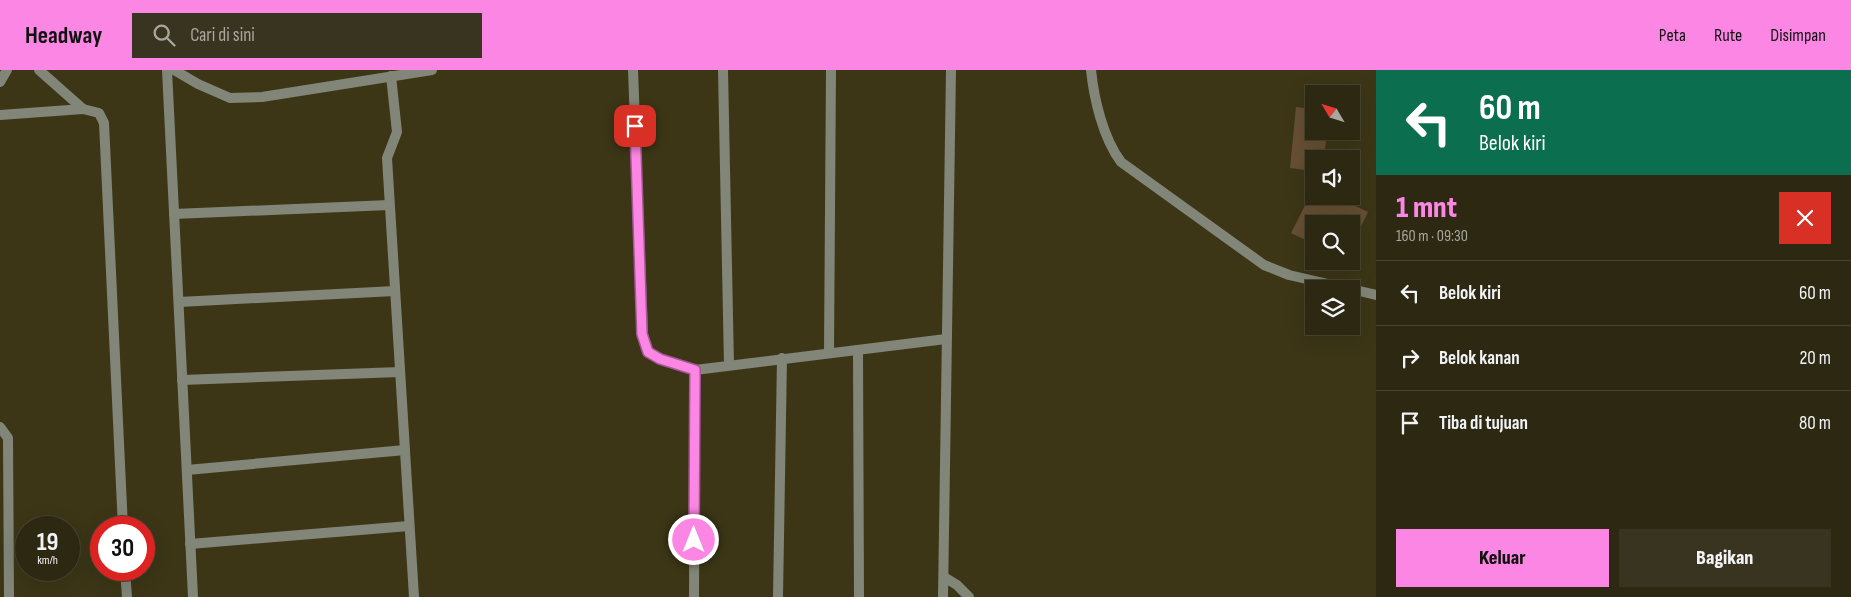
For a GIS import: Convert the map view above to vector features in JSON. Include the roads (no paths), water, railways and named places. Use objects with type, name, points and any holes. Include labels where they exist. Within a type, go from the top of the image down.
[{"type":"street","points":[[0,82],[7,70]]},
{"type":"street","points":[[40,70],[83,109]]},
{"type":"street","points":[[167,70],[193,597]]},
{"type":"street","points":[[174,70],[198,84],[230,98],[262,97],[432,70]]},
{"type":"street","points":[[633,70],[642,334],[648,352],[660,359],[695,370],[946,338]]},
{"type":"street","points":[[723,70],[729,365]]},
{"type":"street","points":[[829,352],[831,70]]},
{"type":"street","points":[[943,597],[951,70]]},
{"type":"street","points":[[1091,70],[1093,92],[1112,150],[1121,162],[1264,265],[1289,275],[1311,280]]},
{"type":"street","points":[[391,76],[397,132],[386,158],[414,597]]},
{"type":"street","points":[[0,114],[83,109],[99,113],[104,123],[122,516]]},
{"type":"street","points":[[174,214],[389,205]]},
{"type":"street","points":[[178,302],[395,291]]},
{"type":"street","points":[[1360,291],[1376,294]]},
{"type":"street","points":[[858,350],[860,597]]},
{"type":"street","points":[[778,597],[782,358]]},
{"type":"street","points":[[694,597],[695,370]]},
{"type":"street","points":[[182,380],[400,372]]},
{"type":"street","points":[[0,427],[8,438],[4,482],[9,597]]},
{"type":"street","points":[[187,470],[404,450]]},
{"type":"street","points":[[190,544],[409,526]]},
{"type":"street","points":[[944,577],[957,585],[969,597]]},
{"type":"street","points":[[126,581],[127,597]]}]
